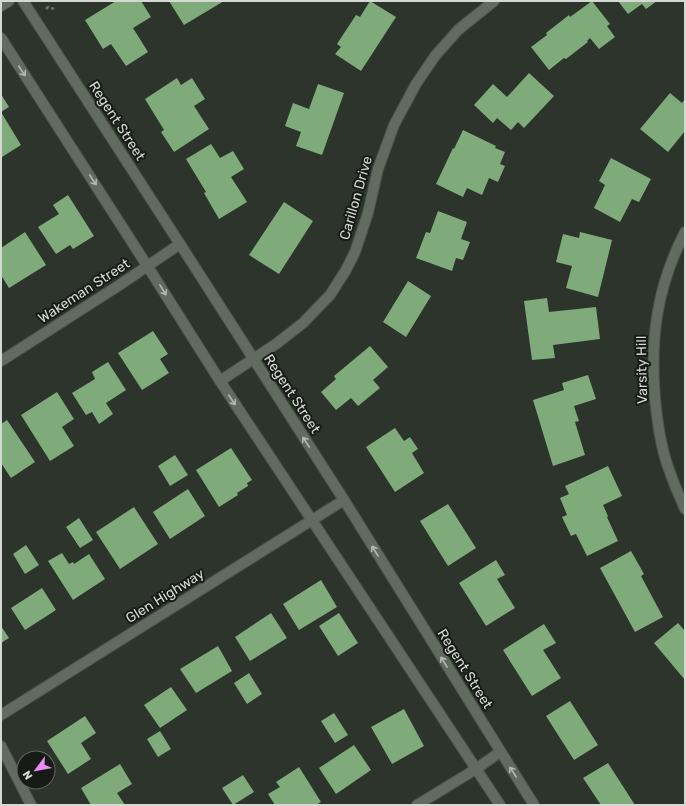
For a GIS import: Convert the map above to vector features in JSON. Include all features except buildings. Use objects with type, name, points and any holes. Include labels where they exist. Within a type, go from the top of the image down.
[{"type":"street","points":[[1,6],[9,1]]},
{"type":"street","name":"Regent Street","points":[[23,1],[344,500],[534,805]]},
{"type":"street","name":"Carillon Drive","points":[[220,382],[276,344],[302,323],[330,295],[346,270],[355,252],[368,213],[378,169],[394,125],[416,84],[435,56],[458,30],[494,1]]},
{"type":"street","points":[[1,38],[148,266],[220,382],[500,805]]},
{"type":"street","name":"Varsity Hill","points":[[685,232],[671,264],[659,302],[654,338],[653,373],[657,422],[669,470],[685,509]]},
{"type":"street","name":"Wakeman Street","points":[[1,361],[180,244]]},
{"type":"street","name":"Glen Highway","points":[[1,715],[344,500]]},
{"type":"street","points":[[1,746],[31,805]]},
{"type":"street","points":[[417,805],[500,752]]}]
